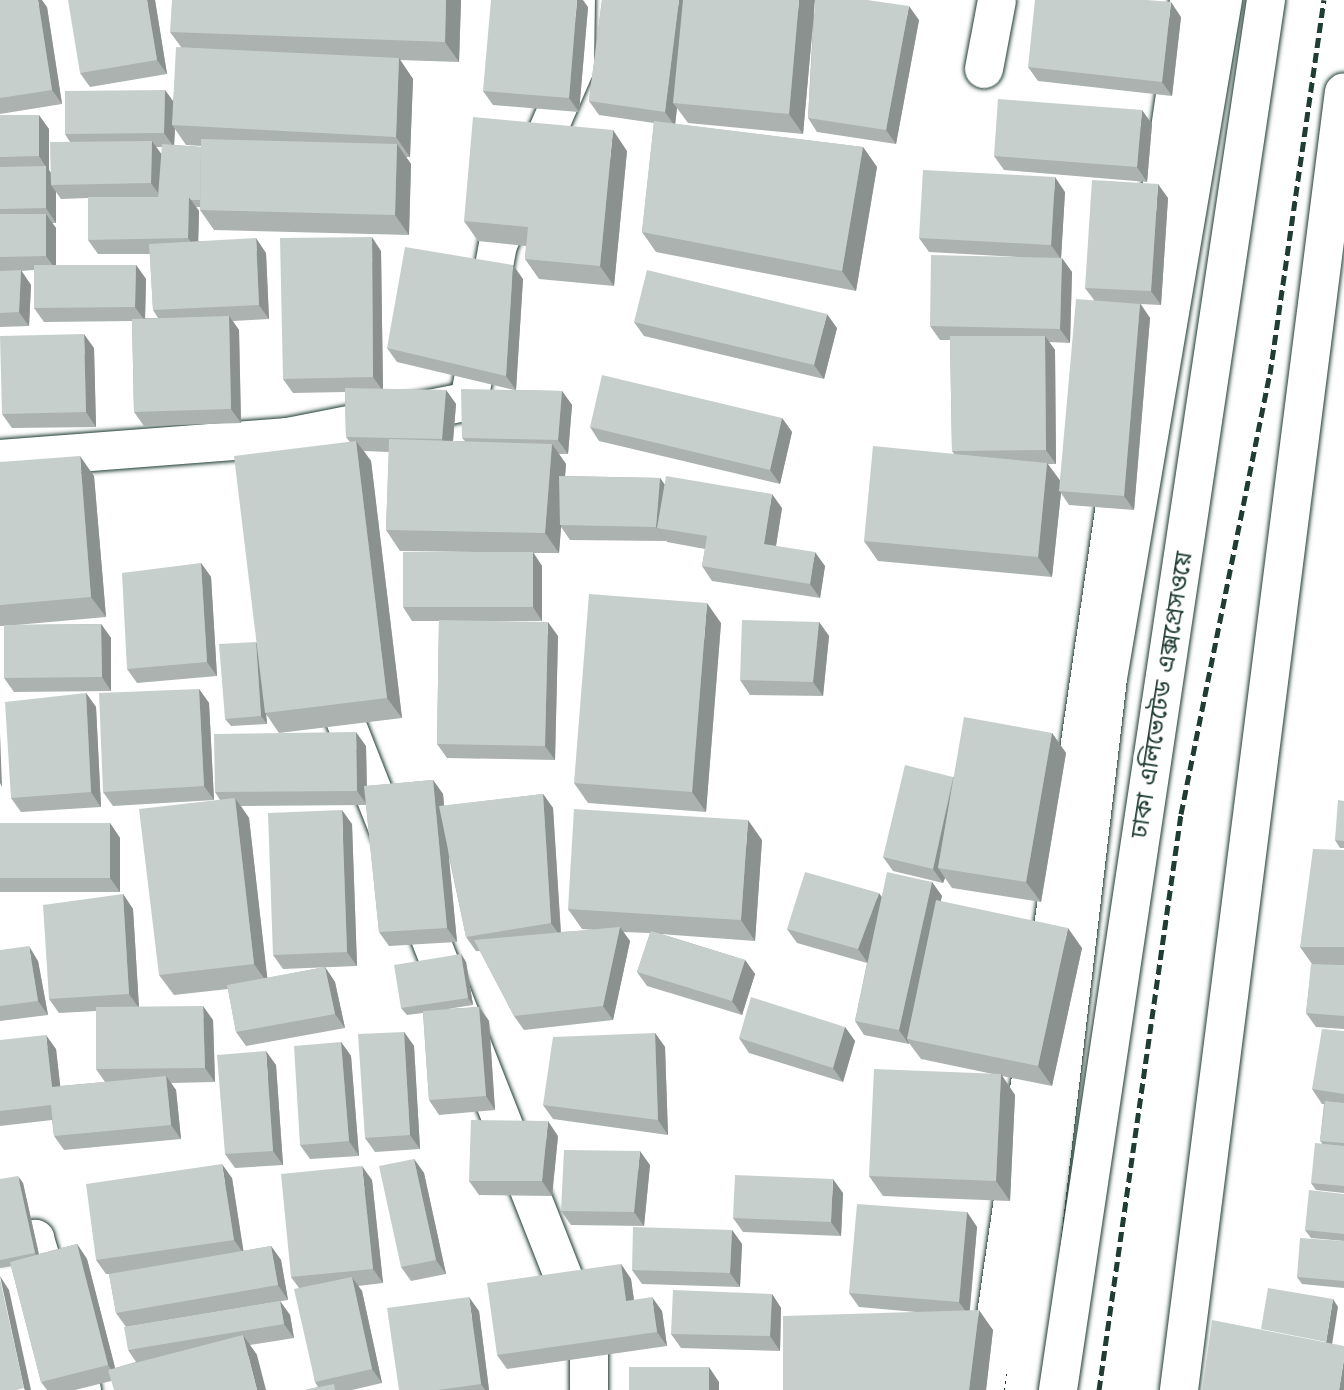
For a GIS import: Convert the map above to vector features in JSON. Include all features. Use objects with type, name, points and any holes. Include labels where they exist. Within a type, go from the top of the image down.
[{"type":"main road","points":[[0,459],[288,437],[469,401],[498,245],[575,68],[576,0]]},
{"type":"main road","points":[[984,69],[997,0]]},
{"type":"main road","points":[[985,1390],[1188,0]]},
{"type":"main road","points":[[1024,1390],[1108,678],[1223,0]]},
{"type":"main road","name":"ঢাকা এলিভেটেড এক্সপ্রেসওয়ে","points":[[1058,1390],[1266,0]]},
{"type":"main road","points":[[1179,1390],[1344,92]]},
{"type":"main road","points":[[1186,1390],[1344,234]]},
{"type":"main road","points":[[288,437],[300,541]]},
{"type":"main road","points":[[315,646],[589,1342],[589,1390]]},
{"type":"main road","points":[[0,1245],[35,1239],[82,1390]]},
{"type":"building","points":[[0,0],[38,0],[52,90],[0,98]]},
{"type":"building","points":[[68,0],[147,0],[157,60],[80,73]]},
{"type":"building","points":[[172,0],[446,0],[445,42],[170,32]]},
{"type":"building","points":[[491,0],[577,0],[569,98],[483,91]]},
{"type":"building","points":[[602,0],[679,0],[665,112],[589,101]]},
{"type":"building","points":[[683,0],[799,0],[789,114],[673,103]]},
{"type":"building","points":[[815,0],[867,0],[909,6],[886,130],[808,118]]},
{"type":"building","points":[[1035,0],[1171,2],[1162,82],[1028,67]]},
{"type":"building","points":[[176,47],[399,58],[396,137],[172,125]]},
{"type":"building","points":[[165,90],[164,133],[65,134],[65,91]]},
{"type":"building","points":[[998,99],[1142,110],[1137,167],[994,156]]},
{"type":"building","points":[[0,115],[39,115],[39,156],[0,157]]},
{"type":"building","points":[[473,117],[613,130],[600,266],[525,259],[528,227],[464,221]]},
{"type":"building","points":[[654,121],[863,147],[842,271],[642,232]]},
{"type":"building","points":[[201,139],[397,144],[395,215],[200,210]]},
{"type":"building","points":[[152,141],[151,183],[51,185],[50,142]]},
{"type":"building","points":[[162,144],[201,147],[200,200],[191,200],[189,197],[158,197]]},
{"type":"building","points":[[46,166],[46,208],[0,209],[0,167]]},
{"type":"building","points":[[923,170],[1055,177],[1051,245],[919,238]]},
{"type":"building","points":[[1092,180],[1158,184],[1151,291],[1085,288]]},
{"type":"building","points":[[88,197],[189,197],[188,238],[88,240]]},
{"type":"building","points":[[0,214],[46,214],[46,256],[0,257]]},
{"type":"building","points":[[372,237],[373,377],[283,379],[280,238]]},
{"type":"building","points":[[256,238],[259,305],[153,310],[149,244]]},
{"type":"building","points":[[405,247],[513,265],[506,376],[387,348]]},
{"type":"building","points":[[931,255],[1062,258],[1060,329],[930,326]]},
{"type":"building","points":[[34,265],[136,265],[135,307],[34,308]]},
{"type":"building","points":[[21,270],[19,312],[0,313],[0,271]]},
{"type":"building","points":[[647,270],[827,314],[814,365],[634,322]]},
{"type":"building","points":[[1076,299],[1140,304],[1124,496],[1059,491]]},
{"type":"building","points":[[229,316],[231,409],[134,412],[132,319]]},
{"type":"building","points":[[84,334],[86,412],[2,414],[0,336]]},
{"type":"building","points":[[950,336],[1045,336],[1046,450],[952,451]]},
{"type":"building","points":[[602,375],[782,418],[770,470],[590,427]]},
{"type":"building","points":[[345,388],[446,390],[442,439],[346,437]]},
{"type":"building","points":[[461,389],[562,391],[558,440],[462,438]]},
{"type":"building","points":[[389,439],[552,444],[545,533],[386,530]]},
{"type":"building","points":[[356,441],[387,698],[265,713],[234,456]]},
{"type":"building","points":[[873,446],[1047,463],[1038,557],[864,541]]},
{"type":"building","points":[[80,456],[91,597],[0,605],[0,462]]},
{"type":"building","points":[[559,476],[660,478],[656,527],[560,525]]},
{"type":"building","points":[[666,476],[772,494],[764,544],[815,552],[810,584],[702,566],[707,536],[657,528]]},
{"type":"building","points":[[403,552],[533,552],[533,607],[403,607]]},
{"type":"building","points":[[201,563],[207,662],[127,669],[122,573]]},
{"type":"building","points":[[589,594],[707,603],[692,792],[574,783]]},
{"type":"building","points":[[439,620],[548,622],[545,746],[437,744]]},
{"type":"building","points":[[742,620],[819,622],[813,682],[740,680]]},
{"type":"building","points":[[101,624],[102,677],[4,678],[4,625]]},
{"type":"building","points":[[256,642],[261,716],[225,719],[219,644]]},
{"type":"building","points":[[199,689],[204,786],[103,792],[99,693]]},
{"type":"building","points":[[86,693],[91,792],[11,798],[5,702]]},
{"type":"building","points":[[964,717],[1052,733],[1026,882],[938,868]]},
{"type":"building","points":[[356,732],[357,791],[215,792],[214,734]]},
{"type":"building","points":[[905,765],[953,777],[933,869],[883,857]]},
{"type":"building","points":[[433,780],[447,928],[379,932],[364,786]]},
{"type":"building","points":[[543,794],[551,923],[466,937],[439,806]]},
{"type":"building","points":[[235,798],[254,964],[159,975],[139,809]]},
{"type":"building","points":[[1338,800],[1344,801],[1344,841],[1335,840]]},
{"type":"building","points":[[574,809],[748,820],[741,920],[568,909]]},
{"type":"building","points":[[342,810],[347,952],[273,955],[268,813]]},
{"type":"building","points":[[0,823],[110,823],[110,878],[0,878]]},
{"type":"building","points":[[1313,849],[1344,850],[1344,947],[1300,947]]},
{"type":"building","points":[[805,872],[879,893],[858,949],[787,929]]},
{"type":"building","points":[[887,872],[932,882],[899,1030],[855,1021]]},
{"type":"building","points":[[123,894],[129,994],[49,999],[43,905]]},
{"type":"building","points":[[936,900],[1068,928],[1038,1066],[907,1039]]},
{"type":"building","points":[[620,927],[603,1006],[514,1016],[474,940]]},
{"type":"building","points":[[651,931],[745,960],[732,1001],[637,972]]},
{"type":"building","points":[[29,946],[38,1001],[0,1006],[0,950]]},
{"type":"building","points":[[461,954],[468,998],[401,1008],[394,965]]},
{"type":"building","points":[[1311,964],[1344,965],[1344,1016],[1306,1013]]},
{"type":"building","points":[[325,967],[335,1014],[236,1032],[227,985]]},
{"type":"building","points":[[751,997],[845,1027],[833,1068],[739,1038]]},
{"type":"building","points":[[203,1006],[205,1068],[96,1069],[96,1007]]},
{"type":"building","points":[[479,1007],[486,1096],[429,1100],[423,1011]]},
{"type":"building","points":[[1322,1029],[1344,1031],[1344,1094],[1312,1089]]},
{"type":"building","points":[[404,1032],[410,1135],[365,1138],[358,1034]]},
{"type":"building","points":[[655,1033],[658,1120],[543,1105],[553,1037]]},
{"type":"building","points":[[46,1035],[52,1087],[166,1076],[171,1125],[54,1136],[51,1105],[0,1111],[0,1040]]},
{"type":"building","points":[[341,1042],[349,1141],[300,1145],[294,1046]]},
{"type":"building","points":[[266,1051],[273,1151],[225,1154],[217,1055]]},
{"type":"building","points":[[874,1069],[1001,1074],[996,1181],[869,1176]]},
{"type":"building","points":[[1325,1101],[1344,1103],[1344,1143],[1320,1141]]},
{"type":"building","points":[[471,1120],[548,1121],[542,1181],[469,1181]]},
{"type":"building","points":[[1315,1143],[1344,1146],[1344,1186],[1311,1183]]},
{"type":"building","points":[[564,1150],[640,1151],[634,1212],[561,1211]]},
{"type":"building","points":[[414,1159],[436,1260],[401,1267],[379,1166]]},
{"type":"building","points":[[222,1164],[234,1240],[96,1260],[86,1184]]},
{"type":"building","points":[[362,1166],[373,1269],[291,1277],[281,1174]]},
{"type":"building","points":[[735,1175],[833,1179],[831,1222],[733,1218]]},
{"type":"building","points":[[18,1176],[35,1253],[0,1260],[0,1179]]},
{"type":"building","points":[[1309,1190],[1344,1194],[1344,1234],[1305,1230]]},
{"type":"building","points":[[857,1204],[967,1212],[959,1302],[849,1293]]},
{"type":"building","points":[[633,1227],[732,1230],[730,1273],[632,1270]]},
{"type":"building","points":[[1300,1238],[1344,1241],[1344,1281],[1297,1277]]},
{"type":"building","points":[[77,1244],[108,1365],[41,1382],[10,1262]]},
{"type":"building","points":[[271,1246],[278,1285],[116,1313],[109,1274]]},
{"type":"building","points":[[621,1264],[626,1301],[652,1297],[657,1332],[497,1355],[487,1283]]},
{"type":"building","points":[[352,1277],[372,1369],[315,1382],[294,1289]]},
{"type":"building","points":[[0,1279],[24,1388],[16,1390],[0,1390]]},
{"type":"building","points":[[1268,1288],[1333,1299],[1326,1342],[1261,1329]]},
{"type":"building","points":[[673,1290],[772,1294],[770,1336],[671,1334]]},
{"type":"building","points":[[469,1297],[481,1384],[438,1390],[399,1390],[387,1308]]},
{"type":"building","points":[[280,1301],[284,1324],[128,1350],[124,1327]]},
{"type":"building","points":[[979,1310],[969,1390],[783,1390],[783,1316]]},
{"type":"building","points":[[1212,1320],[1344,1346],[1339,1390],[1202,1390]]},
{"type":"building","points":[[243,1335],[257,1390],[114,1390],[108,1370]]},
{"type":"building","points":[[629,1367],[709,1367],[709,1390],[629,1390]]},
{"type":"building","points":[[334,1384],[335,1390],[305,1390]]},
{"type":"tram line","points":[[1048,1390],[1128,805],[1217,366],[1269,0]]},
{"type":"railway","points":[[1099,1390],[1181,814],[1270,374],[1324,0]]}]
